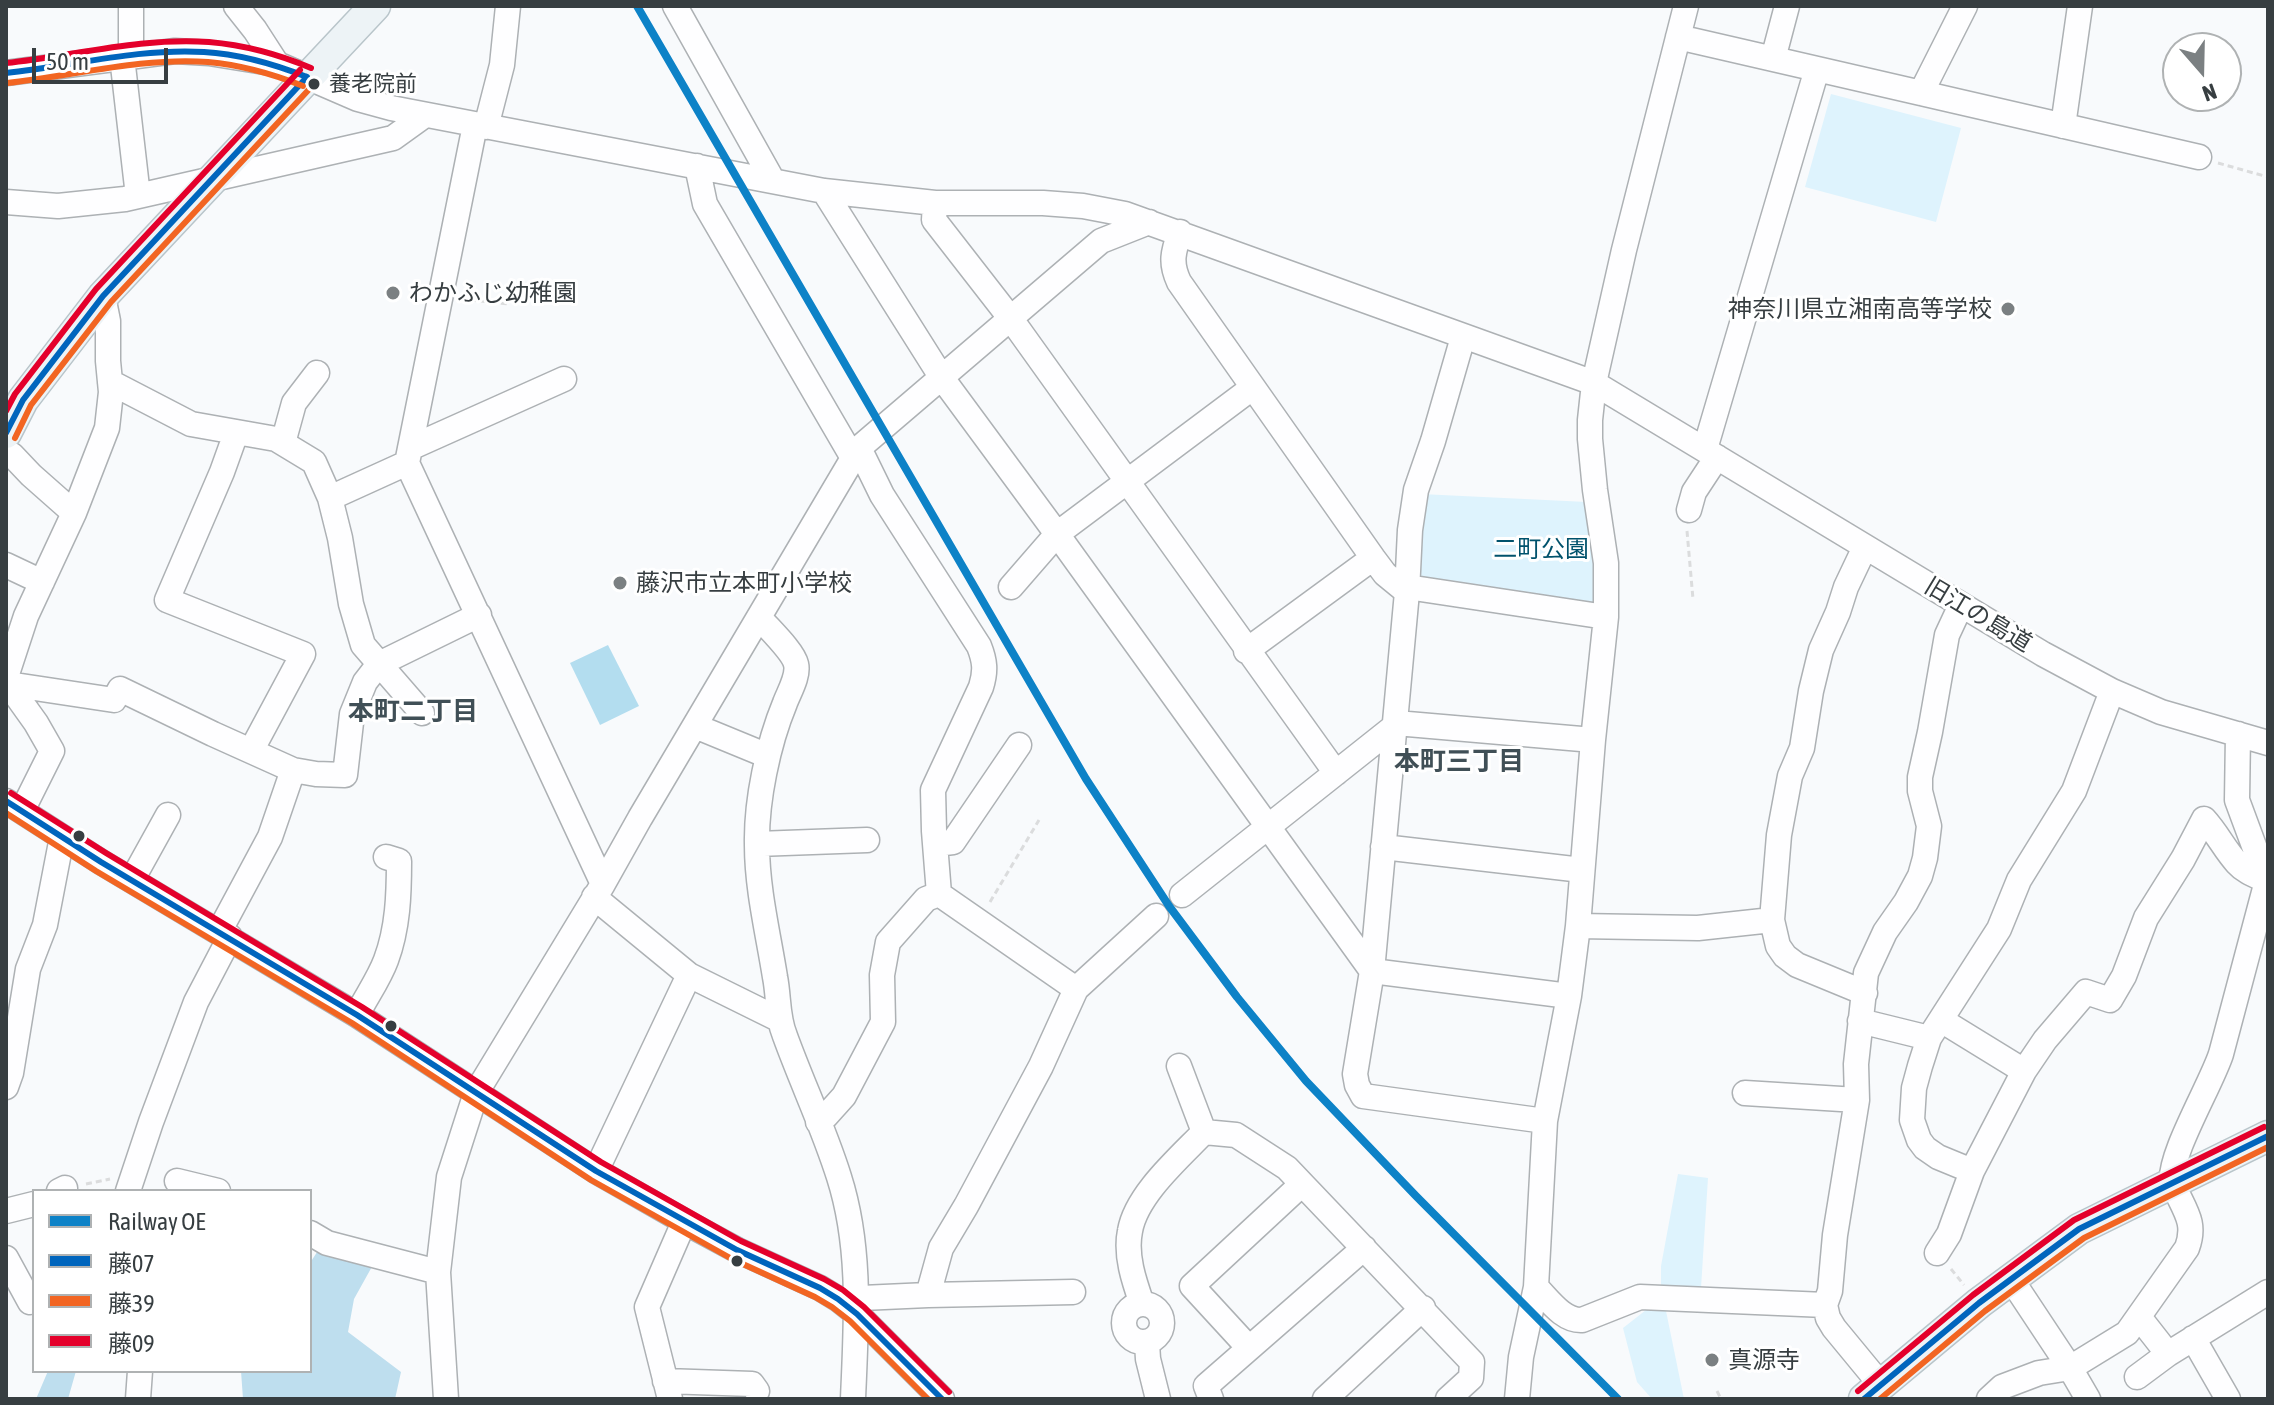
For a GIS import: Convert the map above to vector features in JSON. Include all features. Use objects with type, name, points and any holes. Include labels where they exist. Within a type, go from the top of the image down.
[{"type":"main road","points":[[9,444],[23,400],[103,296],[375,6]]},
{"type":"main road","points":[[1873,1392],[1979,1303],[2079,1229],[2268,1136]]},
{"type":"street","points":[[131,6],[126,57],[138,196]]},
{"type":"street","points":[[236,6],[277,64]]},
{"type":"street","points":[[508,6],[502,65],[480,126],[440,297],[408,456],[599,890],[689,975],[780,1020]]},
{"type":"street","points":[[675,6],[773,181]]},
{"type":"street","points":[[1517,1399],[1521,1357],[1536,1287],[1545,1121],[1569,996],[1578,926],[1606,617],[1606,563],[1590,439],[1594,383],[1686,6]]},
{"type":"street","points":[[1773,59],[1787,6]]},
{"type":"street","points":[[1921,93],[1965,6]]},
{"type":"street","points":[[2063,126],[2080,6]]},
{"type":"street","points":[[1678,37],[2199,157]]},
{"type":"street","name":"旧江の島道","points":[[6,73],[175,51],[209,53],[277,64],[358,99],[425,115],[824,191],[935,203],[1057,204],[1097,209],[1149,222],[1594,383],[2043,654],[2112,691],[2161,712],[2268,743]]},
{"type":"street","points":[[1689,510],[1711,453],[1817,69]]},
{"type":"street","points":[[9,206],[58,206],[138,196],[210,181],[393,138],[425,115]]},
{"type":"street","points":[[697,166],[705,204],[985,660],[981,687],[933,790],[939,894]]},
{"type":"street","points":[[824,191],[942,378],[1372,971],[1569,996]]},
{"type":"street","points":[[935,203],[934,220],[1011,319],[1336,773]]},
{"type":"street","points":[[446,1399],[438,1272],[449,1177],[476,1093],[856,453],[900,411],[1101,241],[1149,222]]},
{"type":"street","points":[[1180,232],[1173,253],[1174,272],[1252,388],[1385,574],[1407,590],[1606,617]]},
{"type":"street","points":[[7,680],[26,616],[74,513],[107,428],[110,382],[108,321],[103,296]]},
{"type":"street","points":[[1463,337],[1416,490],[1410,530],[1372,971],[1355,1074],[1363,1096],[1545,1121]]},
{"type":"street","points":[[283,443],[294,403],[317,373]]},
{"type":"street","points":[[330,498],[564,379]]},
{"type":"street","points":[[110,382],[191,424],[276,439],[314,462],[330,498],[351,604],[363,645],[422,713]]},
{"type":"street","points":[[1011,587],[1057,534],[1252,388]]},
{"type":"street","points":[[236,433],[167,600],[303,654],[251,751]]},
{"type":"street","points":[[9,444],[31,475],[74,513]]},
{"type":"street","points":[[1865,547],[1821,650],[1802,748],[1790,776],[1779,835],[1772,920],[1778,946],[1785,956],[1797,965],[1865,993]]},
{"type":"street","points":[[1246,651],[1373,558]]},
{"type":"street","points":[[6,565],[47,571]]},
{"type":"street","points":[[1873,1392],[1828,1318],[1825,1305],[1830,1291],[1835,1235],[1857,1100],[1856,1064],[1866,973],[1874,953],[1920,876],[1925,858],[1929,826],[1920,791],[1920,777],[1947,635],[1961,605]]},
{"type":"street","points":[[7,680],[114,700],[120,689],[293,770],[345,775],[352,714],[358,695],[379,664],[479,615]]},
{"type":"street","points":[[759,617],[796,660],[797,672],[777,722],[768,756],[757,844],[780,1020],[840,1178],[850,1225],[856,1263],[850,1304],[853,1399]]},
{"type":"street","points":[[7,680],[52,751],[14,806],[357,1015],[596,1171],[737,1250],[850,1304],[931,1394]]},
{"type":"street","points":[[1972,1171],[1925,1148],[1914,1127],[1914,1088],[1935,1029],[1999,929],[2019,880],[2074,791],[2112,691]]},
{"type":"street","points":[[1182,895],[1395,724],[1593,740]]},
{"type":"street","points":[[695,726],[768,756]]},
{"type":"street","points":[[1989,1399],[2002,1387],[2039,1373],[2070,1368],[2127,1333],[2187,1248],[2192,1235],[2190,1220],[2172,1183],[2177,1153],[2215,1072],[2266,892],[2237,800],[2238,734]]},
{"type":"street","points":[[936,844],[953,842],[1019,745]]},
{"type":"street","points":[[129,1189],[196,1002],[270,837],[293,770]]},
{"type":"street","points":[[132,880],[168,815]]},
{"type":"street","points":[[1937,1253],[1949,1234],[1972,1171],[2024,1071],[2045,1040],[2086,992],[2110,1000],[2124,976],[2146,918],[2204,819],[2236,862],[2266,892]]},
{"type":"street","points":[[6,1087],[28,969],[45,925],[62,837]]},
{"type":"street","points":[[757,844],[867,840]]},
{"type":"street","points":[[1383,847],[1582,870]]},
{"type":"street","points":[[357,1015],[386,960],[393,932],[399,898],[399,861],[386,857]]},
{"type":"street","points":[[939,894],[1076,989]]},
{"type":"street","points":[[818,1122],[844,1096],[883,1022],[882,975],[886,947],[926,899],[939,894]]},
{"type":"street","points":[[928,1295],[941,1248],[1041,1066],[1076,989],[1156,916]]},
{"type":"street","points":[[1578,926],[1698,928],[1772,920]]},
{"type":"street","points":[[596,1171],[689,975]]},
{"type":"street","points":[[1860,1021],[1935,1029],[2024,1071]]},
{"type":"street","points":[[1179,1066],[1204,1132]]},
{"type":"street","points":[[1745,1093],[1857,1100]]},
{"type":"street","points":[[1204,1132],[1236,1135],[1287,1168],[1423,1308],[1472,1362],[1471,1378],[1448,1399]]},
{"type":"street","points":[[1204,1132],[1149,1192],[1130,1230],[1132,1271],[1150,1308],[1162,1318],[1158,1336],[1147,1343],[1134,1341],[1125,1332],[1124,1326],[1130,1309],[1150,1308],[1192,1286],[1302,1184]]},
{"type":"street","points":[[177,1181],[210,1189]]},
{"type":"street","points":[[6,1211],[32,1204]]},
{"type":"street","points":[[684,1222],[647,1307],[667,1390],[752,1384],[757,1391]]},
{"type":"street","points":[[312,1234],[327,1243],[438,1272]]},
{"type":"street","points":[[1211,1399],[1206,1386],[1364,1248]]},
{"type":"street","points":[[6,1258],[30,1302]]},
{"type":"street","points":[[2011,1279],[2088,1399]]},
{"type":"street","points":[[1192,1286],[1249,1348]]},
{"type":"street","points":[[1536,1287],[1562,1313],[1576,1321],[1640,1297],[1825,1305]]},
{"type":"street","points":[[850,1304],[928,1295],[1073,1292]]},
{"type":"street","points":[[2137,1377],[2168,1354],[2268,1292]]},
{"type":"street","points":[[1325,1399],[1423,1308]]},
{"type":"street","points":[[2139,1317],[2168,1354]]},
{"type":"street","points":[[2193,1338],[2228,1399]]},
{"type":"street","points":[[1147,1343],[1158,1399]]},
{"type":"street","points":[[138,1399],[140,1373]]},
{"type":"path","points":[[2199,157],[2268,177]]},
{"type":"path","points":[[440,297],[509,304]]},
{"type":"path","points":[[1689,510],[1687,529],[1693,599]]},
{"type":"path","points":[[979,920],[1039,820]]},
{"type":"path","points":[[1937,1253],[1979,1303]]},
{"type":"path","points":[[1717,1391],[1721,1399]]},
{"type":"green space","points":[[1831,94],[1961,128],[1936,222],[1805,187]]},
{"type":"green space","name":"二町公園","points":[[1421,494],[1587,502],[1597,565],[1596,608],[1414,581]]},
{"type":"green space","points":[[1678,1174],[1708,1178],[1701,1288],[1661,1289],[1661,1266]]},
{"type":"green space","points":[[1646,1310],[1666,1311],[1684,1399],[1652,1399],[1637,1382],[1623,1328]]},
{"type":"shaded area","points":[[608,645],[639,706],[600,725],[570,663]]},
{"type":"shaded area","points":[[319,1249],[374,1263],[354,1299],[348,1332],[401,1372],[395,1399],[243,1399],[241,1373],[312,1373],[312,1260]]},
{"type":"shaded area","points":[[47,1373],[75,1373],[68,1399],[36,1399]]},
{"type":"rail line","name":"OE","points":[[637,6],[1086,779],[1169,906],[1237,997],[1306,1081],[1618,1399]]},
{"type":"transit line","name":"藤09","points":[[6,63],[184,41],[248,48],[311,68]]},
{"type":"transit line","name":"藤07","points":[[6,73],[179,51],[244,57],[307,77]]},
{"type":"transit line","name":"藤39","points":[[7,83],[183,61],[245,68],[303,86]]},
{"type":"transit line","name":"藤09","points":[[6,411],[15,394],[96,289],[300,70]]},
{"type":"transit line","name":"藤07","points":[[6,433],[23,400],[103,296],[307,77]]},
{"type":"transit line","name":"藤39","points":[[15,438],[31,405],[111,302],[314,84]]},
{"type":"transit line","name":"藤09","points":[[11,793],[362,1007],[601,1162],[741,1241],[843,1290],[949,1392]]},
{"type":"transit line","name":"藤07","points":[[6,801],[101,862],[357,1015],[596,1171],[737,1250],[838,1299],[942,1399]]},
{"type":"transit line","name":"藤39","points":[[6,813],[96,871],[352,1023],[591,1180],[732,1259],[832,1307],[928,1399]]},
{"type":"transit line","name":"藤09","points":[[1858,1391],[1973,1295],[2074,1220],[2264,1127]]},
{"type":"transit line","name":"藤07","points":[[1864,1399],[1979,1303],[2079,1229],[2268,1136]]},
{"type":"transit line","name":"藤39","points":[[1880,1399],[1985,1311],[2084,1238],[2268,1147]]},
{"type":"place","name":"養老院前","points":[[314,84]]},
{"type":"place","name":"わかふじ幼稚園","points":[[393,293]]},
{"type":"place","name":"神奈川県立湘南高等学校","points":[[2008,309]]},
{"type":"place","name":"藤沢市立本町小学校","points":[[620,583]]},
{"type":"place","name":"真源寺","points":[[1712,1360]]},
{"type":"district","name":"本町二丁目","points":[[413,712]]},
{"type":"district","name":"本町三丁目","points":[[1459,762]]}]
